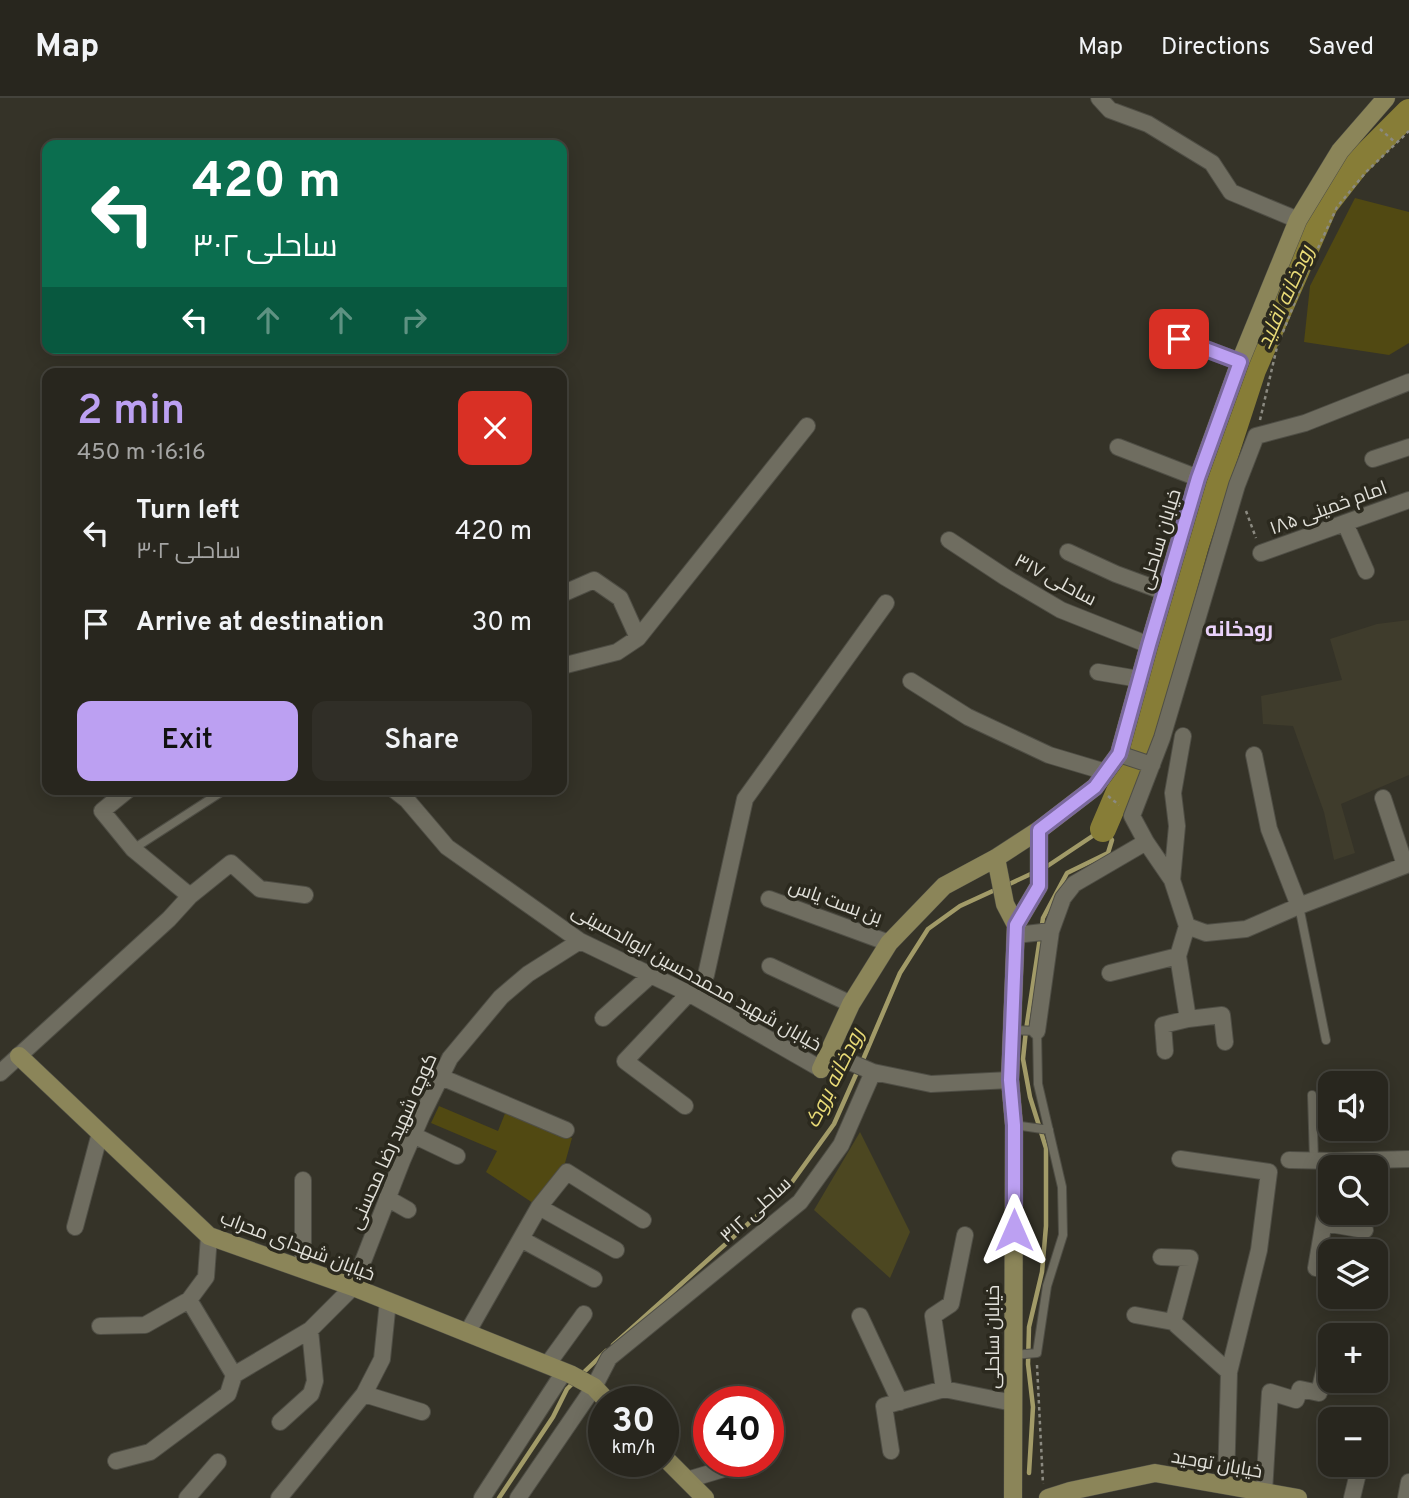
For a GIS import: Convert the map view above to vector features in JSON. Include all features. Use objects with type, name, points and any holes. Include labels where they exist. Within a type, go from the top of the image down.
[{"type":"street","points":[[1099,98],[1110,110],[1148,124],[1212,163],[1231,192],[1298,220]]},
{"type":"street","name":"خیابان ساحلی","points":[[825,1061],[851,1004],[889,943],[944,886],[998,865],[1095,787],[1106,772],[1124,756],[1139,679],[1198,478],[1240,362],[1298,220],[1340,151],[1386,98]]},
{"type":"street","points":[[1159,331],[1240,362]]},
{"type":"street","points":[[1188,1019],[1178,956],[1187,926],[1172,880],[1132,816],[1162,738],[1237,485],[1256,436],[1306,423],[1409,382]]},
{"type":"street","points":[[567,666],[617,652],[638,638],[807,426]]},
{"type":"street","points":[[1373,459],[1409,446]]},
{"type":"street","points":[[1118,447],[1198,478]]},
{"type":"street","name":"امام خمینی ۱۸۵","points":[[1261,553],[1409,500]]},
{"type":"street","points":[[1345,523],[1366,571]]},
{"type":"street","name":"ساحلی ۳۱۷","points":[[949,540],[1004,577],[1061,610],[1149,645]]},
{"type":"street","points":[[1068,552],[1165,592]]},
{"type":"street","points":[[567,592],[594,580],[620,598],[638,638]]},
{"type":"street","points":[[685,1106],[625,1061],[706,975],[745,799],[886,603]]},
{"type":"street","points":[[1098,672],[1139,679]]},
{"type":"street","points":[[911,681],[968,717],[991,728],[1049,755],[1106,772]]},
{"type":"street","points":[[1172,880],[1177,826],[1174,793],[1183,736]]},
{"type":"street","points":[[1254,755],[1269,829],[1298,906]]},
{"type":"street","points":[[1124,756],[1150,764]]},
{"type":"street","points":[[122,795],[102,811],[133,849],[190,896]]},
{"type":"street","name":"خیابان شهید محمدحسین ابوالحسینی","points":[[401,795],[447,847],[580,941],[825,1061],[873,1072]]},
{"type":"street","points":[[1187,926],[1206,933],[1246,929],[1407,864],[1383,798]]},
{"type":"street","name":"خیابان ساحلی","points":[[1016,930],[1039,886],[1039,830]]},
{"type":"street","points":[[1035,1031],[1051,931],[1063,898],[1074,884],[1146,842]]},
{"type":"street","points":[[0,1073],[169,919],[190,896],[231,863],[260,889],[305,895]]},
{"type":"street","name":"خیابان ساحلی","points":[[998,865],[1005,904],[1016,930],[1016,1030],[1010,1080],[1020,1126],[1013,1498]]},
{"type":"street","name":"بن بست یاس","points":[[769,899],[889,943]]},
{"type":"street","points":[[1016,930],[1051,931]]},
{"type":"street","name":"کوچه شهید رضا محسنی","points":[[353,1287],[413,1135],[450,1058],[501,998],[528,974],[580,941]]},
{"type":"street","points":[[1110,973],[1178,956]]},
{"type":"street","points":[[770,966],[851,1004]]},
{"type":"street","points":[[603,1018],[651,975]]},
{"type":"street","points":[[1165,1051],[1163,1025],[1188,1019],[1222,1015],[1225,1042]]},
{"type":"street","name":"خیابان شهدای محراب","points":[[19,1056],[209,1236],[353,1287],[560,1370],[591,1386]]},
{"type":"street","points":[[873,1072],[931,1084],[1010,1080]]},
{"type":"street","name":"ساحلی ۳۱۲","points":[[591,1386],[609,1358],[800,1202],[841,1145],[873,1072]]},
{"type":"street","points":[[440,1077],[566,1130]]},
{"type":"street","points":[[75,1227],[100,1133]]},
{"type":"street","points":[[413,1135],[457,1156]]},
{"type":"street","points":[[1388,1160],[1409,1158]]},
{"type":"street","points":[[1180,1159],[1269,1172],[1259,1250],[1228,1372],[1226,1485]]},
{"type":"street","points":[[1289,1160],[1318,1162]]},
{"type":"street","points":[[467,1333],[539,1207],[567,1172],[643,1220]]},
{"type":"street","points":[[303,1180],[303,1269]]},
{"type":"street","points":[[387,1198],[408,1210]]},
{"type":"street","points":[[539,1207],[616,1250]]},
{"type":"street","points":[[1316,1268],[1324,1225]]},
{"type":"street","points":[[1336,1225],[1365,1230]]},
{"type":"street","points":[[944,1388],[933,1316],[951,1304],[965,1235]]},
{"type":"street","points":[[100,1326],[145,1325],[189,1300],[206,1277],[209,1236]]},
{"type":"street","points":[[521,1239],[594,1279]]},
{"type":"street","points":[[1161,1257],[1190,1258],[1173,1322]]},
{"type":"street","points":[[116,1461],[150,1452],[228,1394],[234,1375],[310,1329],[353,1287]]},
{"type":"street","points":[[189,1300],[234,1375]]},
{"type":"street","points":[[279,1498],[364,1394],[382,1359],[388,1301]]},
{"type":"street","points":[[482,1498],[560,1370],[583,1314]]},
{"type":"street","points":[[1135,1315],[1173,1322],[1228,1372]]},
{"type":"street","points":[[860,1316],[900,1402]]},
{"type":"street","points":[[281,1422],[311,1394],[315,1381],[310,1329]]},
{"type":"street","points":[[891,1451],[884,1406],[944,1388],[1013,1403]]},
{"type":"street","points":[[1265,1492],[1270,1392],[1296,1400],[1300,1389],[1318,1393]]},
{"type":"street","name":"ساحلی ۳۱۲","points":[[525,1497],[588,1391]]},
{"type":"street","points":[[364,1394],[422,1412]]},
{"type":"street","points":[[187,1498],[218,1462]]},
{"type":"street","points":[[679,1472],[703,1497]]},
{"type":"street","name":"خیابان توحید","points":[[1045,1491],[1071,1495],[1155,1474],[1296,1498]]},
{"type":"street","points":[[687,1480],[697,1477]]},
{"type":"street","points":[[1352,1498],[1357,1477]]},
{"type":"street","points":[[1406,1498],[1409,1482]]},
{"type":"lane","points":[[133,849],[217,795]]},
{"type":"lane","points":[[1298,906],[1326,1040]]},
{"type":"lane","points":[[1016,1030],[1035,1031],[1038,1084],[1046,1130],[1062,1187],[1063,1235],[1047,1286],[1035,1353],[1016,1354]]},
{"type":"lane","points":[[1312,1095],[1314,1161]]},
{"type":"lane","points":[[1020,1126],[1046,1130]]},
{"type":"path","points":[[1382,131],[1396,143]]},
{"type":"path","points":[[1256,436],[1278,347],[1306,274],[1337,207],[1366,172],[1409,131]]},
{"type":"path","points":[[1237,485],[1261,553]]},
{"type":"path","points":[[1035,1353],[1045,1491]]},
{"type":"shaded area","points":[[1409,620],[1409,775],[1341,804],[1355,853],[1334,860],[1324,812],[1293,726],[1263,724],[1261,696],[1342,680],[1330,639],[1377,624]]},
{"type":"shaded area","points":[[860,1132],[910,1232],[890,1278],[814,1210]]},
{"type":"building","points":[[1355,198],[1409,212],[1409,343],[1389,355],[1304,342],[1310,286]]},
{"type":"building","points":[[439,1106],[498,1131],[506,1111],[572,1138],[565,1163],[539,1207],[486,1172],[497,1151],[431,1123]]},
{"type":"waterway","name":"رودخانه اقلید","points":[[1103,829],[1142,738],[1196,545],[1253,370],[1325,205],[1357,164],[1409,112]]},
{"type":"waterway","points":[[1029,1473],[1033,1407],[1028,1364],[1029,1327],[1042,1272],[1046,1226],[1046,1148],[1030,1097],[1023,1059],[1026,1030],[1043,918],[1067,873],[1108,853],[1112,840],[1103,829],[1043,869]]},
{"type":"waterway","name":"رودخانه بروک","points":[[1005,886],[1035,872]]},
{"type":"waterway","name":"رودخانه بروک","points":[[862,1062],[900,973],[928,929],[960,906],[997,889]]},
{"type":"waterway","name":"رودخانه بروک","points":[[613,1345],[787,1189],[834,1124],[858,1070]]},
{"type":"waterway","name":"رودخانه بروک","points":[[582,1374],[606,1351]]},
{"type":"waterway","name":"رودخانه بروک","points":[[499,1498],[574,1382]]},
{"type":"district","name":"رودخانه","points":[[1239,629]]},
{"type":"route","points":[[1014,1230],[1014,1125],[1010,1080],[1016,925],[1039,886],[1039,830],[1095,787],[1119,754],[1198,478],[1240,362],[1179,339]]}]
